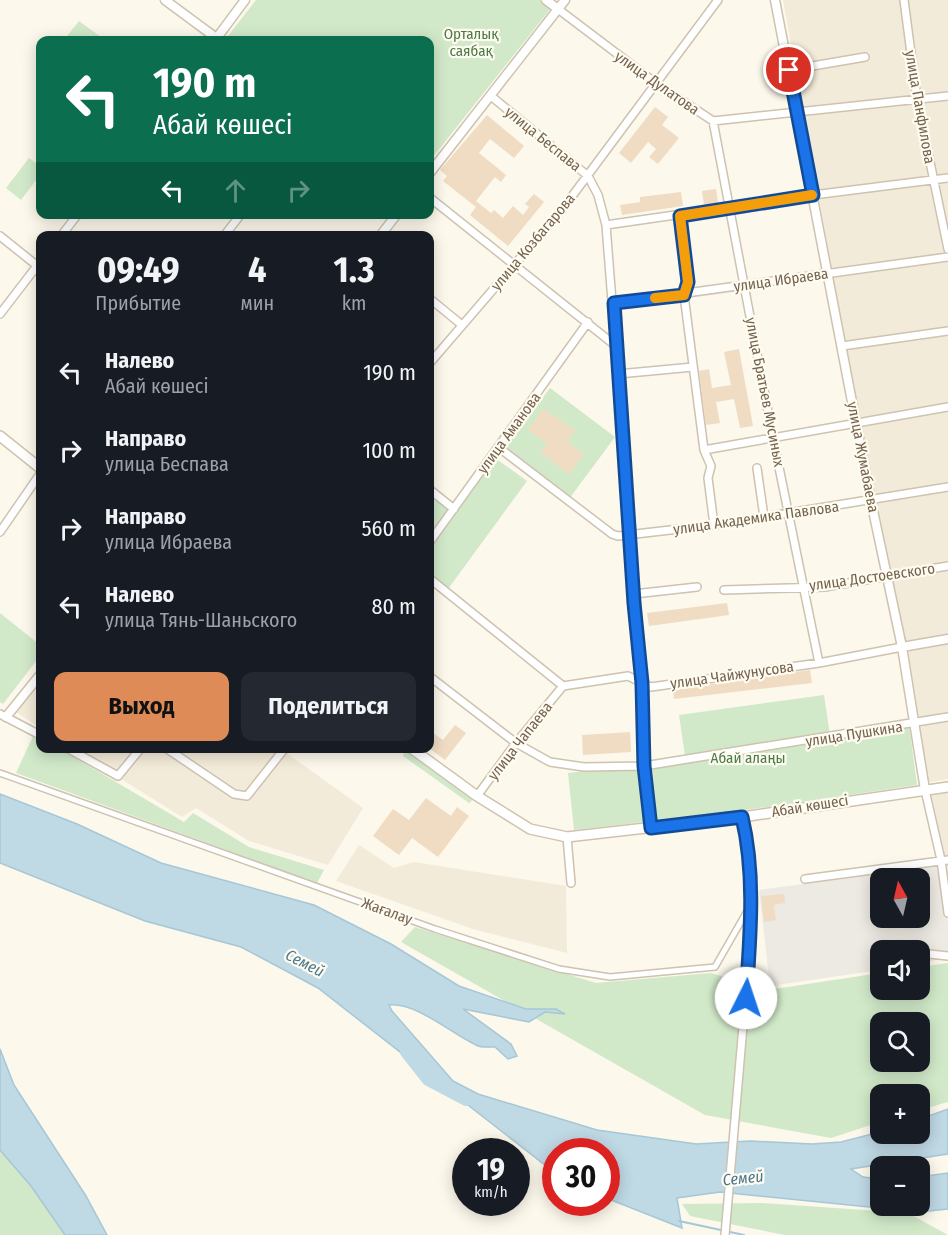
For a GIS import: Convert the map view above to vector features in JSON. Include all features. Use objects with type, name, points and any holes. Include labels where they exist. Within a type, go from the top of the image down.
[{"type":"main road","points":[[0,436],[36,465]]},
{"type":"main road","name":"Абай көшесі","points":[[418,753],[477,796],[530,829],[567,837],[742,817],[948,787]]},
{"type":"street","points":[[165,0],[211,36]]},
{"type":"street","points":[[219,36],[245,0]]},
{"type":"street","points":[[546,0],[558,9]]},
{"type":"street","points":[[434,168],[565,0]]},
{"type":"street","name":"улица Козбагарова","points":[[434,358],[516,265],[588,176],[718,0]]},
{"type":"street","name":"улица Жумабаева","points":[[775,0],[886,578],[902,647],[925,790],[944,860],[948,913]]},
{"type":"street","name":"улица Панфилова","points":[[904,0],[917,99],[948,249]]},
{"type":"street","name":"улица Дулатова","points":[[558,9],[657,84],[713,121],[948,96]]},
{"type":"street","points":[[789,70],[864,57]]},
{"type":"street","name":"улица Беспава","points":[[491,96],[588,176],[598,195],[606,225],[614,303],[642,683],[644,766],[651,828]]},
{"type":"street","name":"улица Братьев Мусиных","points":[[713,121],[802,588],[819,663]]},
{"type":"street","points":[[606,225],[948,178]]},
{"type":"street","points":[[434,201],[616,346]]},
{"type":"street","points":[[680,216],[688,282],[684,295],[704,450],[711,466],[708,478],[714,525]]},
{"type":"street","points":[[65,231],[74,219]]},
{"type":"street","points":[[384,231],[393,219]]},
{"type":"street","points":[[0,236],[36,262]]},
{"type":"street","name":"улица Ибраева","points":[[614,303],[948,257]]},
{"type":"street","points":[[0,314],[36,270]]},
{"type":"street","points":[[434,302],[462,325]]},
{"type":"street","name":"улица Аманова","points":[[434,536],[588,322]]},
{"type":"street","points":[[842,346],[948,331]]},
{"type":"street","points":[[618,374],[693,367]]},
{"type":"street","points":[[704,450],[948,407]]},
{"type":"street","name":"улица Академика Павлова","points":[[498,447],[612,534],[630,536],[764,518],[948,487]]},
{"type":"street","points":[[757,468],[764,518]]},
{"type":"street","points":[[0,532],[36,480]]},
{"type":"street","points":[[434,493],[454,509]]},
{"type":"street","name":"улица Достоевского","points":[[724,590],[825,587],[948,566]]},
{"type":"street","points":[[434,582],[564,686]]},
{"type":"street","points":[[634,594],[697,587]]},
{"type":"street","name":"улица Чайжунусова","points":[[564,686],[628,676],[651,687],[819,663],[948,639]]},
{"type":"street","points":[[36,679],[3,715],[36,733]]},
{"type":"street","name":"улица Пушкина","points":[[434,680],[516,743],[550,762],[584,767],[644,766],[948,717]]},
{"type":"street","name":"улица Чапаева","points":[[477,796],[516,743],[564,686]]},
{"type":"street","points":[[76,753],[118,776],[137,753]]},
{"type":"street","points":[[173,753],[234,794],[247,796],[281,753]]},
{"type":"street","name":"Жағалау","points":[[0,773],[435,929],[559,969],[610,977],[715,967],[751,904]]},
{"type":"street","points":[[725,1235],[751,904],[747,839],[742,817]]},
{"type":"street","points":[[567,837],[571,883]]},
{"type":"street","points":[[805,879],[944,860]]},
{"type":"street","points":[[930,954],[948,956]]},
{"type":"shaded area","points":[[783,0],[948,0],[948,779],[925,783]]},
{"type":"shaded area","points":[[36,686],[36,725],[16,712]]},
{"type":"shaded area","points":[[79,753],[287,753],[363,808],[328,865],[249,841],[196,808],[182,817]]},
{"type":"shaded area","points":[[948,791],[948,904],[930,794]]},
{"type":"shaded area","points":[[359,845],[394,868],[414,862],[566,886],[567,953],[473,929],[336,881]]},
{"type":"shaded area","points":[[940,866],[948,923],[948,957],[930,962],[930,940],[870,940],[870,971],[770,986],[759,890],[870,875],[870,928],[930,928],[930,868],[925,868]]},
{"type":"green space","name":"Орталық саябақ","points":[[256,0],[540,0],[551,8],[434,156],[434,36],[228,36]]},
{"type":"green space","points":[[79,21],[100,36],[67,36]]},
{"type":"green space","points":[[29,158],[36,163],[36,180],[21,200],[6,188]]},
{"type":"green space","points":[[550,388],[615,437],[569,499],[503,450]]},
{"type":"green space","points":[[495,458],[527,481],[448,589],[434,579],[434,541]]},
{"type":"green space","points":[[434,496],[450,507],[434,528]]},
{"type":"green space","points":[[0,613],[36,642],[36,661],[3,704],[0,702]]},
{"type":"green space","name":"Абай алаңы","points":[[824,695],[830,735],[909,724],[917,785],[657,823],[648,761],[685,756],[679,715]]},
{"type":"green space","points":[[34,734],[36,735],[36,753],[67,753],[184,822],[193,813],[249,847],[324,870],[317,883],[16,773]]},
{"type":"green space","points":[[404,753],[417,753],[477,796],[469,803],[403,756]]},
{"type":"green space","points":[[637,765],[644,822],[574,830],[568,773]]},
{"type":"green space","points":[[415,927],[596,983],[711,973],[768,990],[870,975],[870,1000],[930,1000],[930,966],[948,963],[948,1102],[930,1107],[930,1084],[870,1084],[870,1125],[831,1138],[705,1115],[401,942]]},
{"type":"green space","points":[[0,1150],[31,1186],[65,1235],[0,1235]]},
{"type":"green space","points":[[763,1203],[870,1210],[870,1216],[913,1216],[948,1235],[785,1235],[690,1216],[682,1204]]},
{"type":"water","points":[[0,794],[77,824],[161,863],[314,905],[391,944],[459,986],[526,1009],[556,1009],[565,1014],[545,1012],[529,1022],[463,1009],[511,1044],[517,1056],[508,1059],[495,1047],[478,1046],[411,1008],[389,1005],[453,1081],[478,1094],[597,1130],[696,1144],[750,1141],[812,1144],[841,1142],[870,1135],[870,1144],[930,1144],[930,1115],[948,1109],[948,1154],[930,1157],[870,1156],[870,1166],[851,1169],[863,1177],[870,1178],[870,1207],[720,1192],[677,1198],[682,1228],[620,1204],[620,1138],[542,1138],[542,1163],[530,1153],[530,1138],[510,1138],[318,988],[241,947],[145,921],[0,863]]},
{"type":"water","points":[[0,1049],[14,1085],[86,1196],[107,1235],[65,1235],[31,1186],[0,1150]]},
{"type":"water","points":[[948,1173],[948,1209],[930,1211],[930,1176]]},
{"type":"building","points":[[655,107],[668,117],[662,125],[679,138],[658,164],[649,157],[656,149],[648,142],[631,163],[619,153]]},
{"type":"building","points":[[487,115],[524,146],[514,158],[490,139],[479,153],[506,175],[501,182],[495,177],[476,201],[491,213],[494,210],[503,218],[513,206],[523,215],[529,207],[525,204],[534,194],[544,202],[508,246],[470,215],[476,207],[443,181],[447,176],[440,170]]},
{"type":"building","points":[[716,189],[718,203],[704,205],[702,191]]},
{"type":"building","points":[[681,192],[683,206],[622,215],[620,205],[640,202],[640,197]]},
{"type":"building","points":[[739,349],[753,426],[740,428],[734,399],[716,402],[720,423],[706,425],[699,371],[709,369],[712,388],[731,385],[724,352]]},
{"type":"building","points":[[543,409],[575,430],[567,442],[584,454],[569,474],[540,452],[547,443],[528,430]]},
{"type":"building","points":[[727,603],[729,615],[649,626],[647,613]]},
{"type":"building","points":[[810,670],[812,683],[674,699],[673,690]]},
{"type":"building","points":[[455,725],[466,733],[445,760],[434,752],[434,734],[443,740]]},
{"type":"building","points":[[630,732],[631,752],[583,755],[582,735]]},
{"type":"building","points":[[426,798],[451,816],[457,807],[469,816],[438,857],[412,838],[399,855],[373,836],[393,809],[409,820]]},
{"type":"building","points":[[784,894],[785,903],[774,905],[776,920],[764,922],[761,896]]},
{"type":"waterway","name":"Семей","points":[[406,1052],[428,1080],[466,1100]]},
{"type":"waterway","points":[[679,1221],[744,1235]]},
{"type":"slow traffic","points":[[655,298],[684,295],[688,282],[680,216],[812,195]]},
{"type":"route","points":[[746,998],[751,904],[747,839],[742,817],[651,828],[644,766],[642,683],[634,603],[614,303],[684,295],[688,282],[680,216],[813,195],[789,70]]}]
